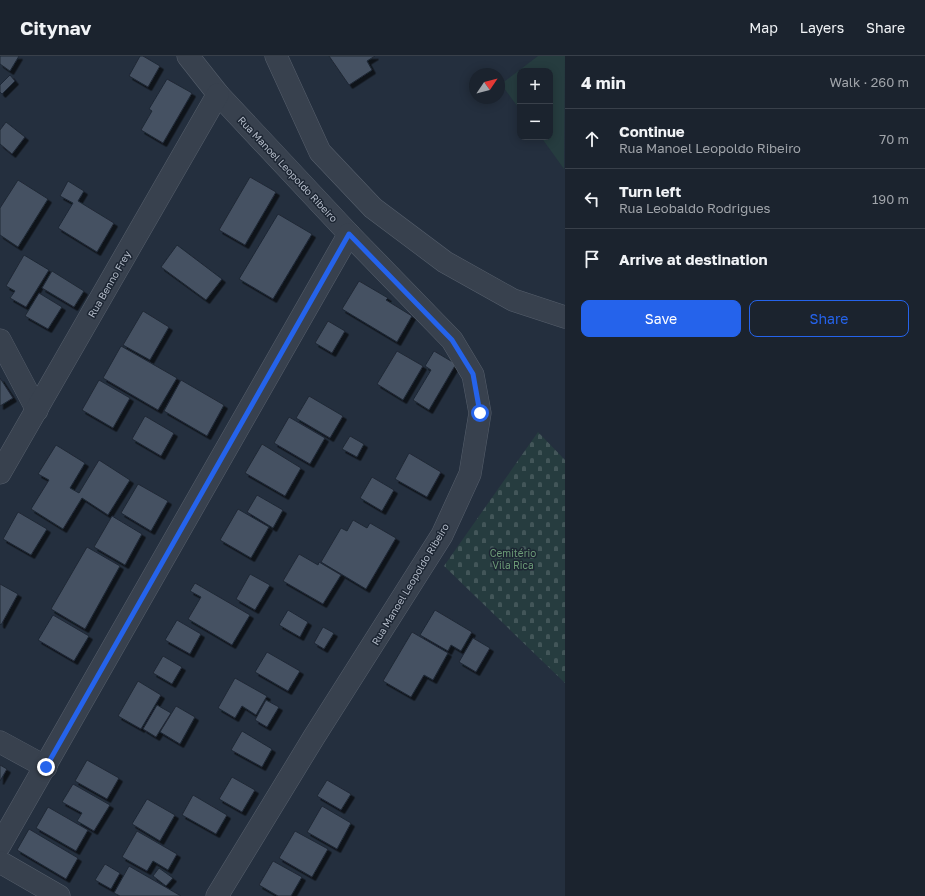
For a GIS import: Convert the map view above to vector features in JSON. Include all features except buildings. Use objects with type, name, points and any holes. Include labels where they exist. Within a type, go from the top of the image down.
[{"type":"street","name":"Rua Manoel Leopoldo Ribeiro","points":[[188,56],[218,94],[349,234],[452,340],[473,374],[480,413],[470,474],[442,535],[314,738],[218,896]]},
{"type":"street","points":[[276,56],[320,152],[373,208],[444,262],[513,300],[565,317]]},
{"type":"street","name":"Rua Benno Frey","points":[[0,473],[218,94]]},
{"type":"street","points":[[0,845],[46,767],[349,234]]},
{"type":"street","points":[[0,340],[37,410]]},
{"type":"street","points":[[0,742],[46,767]]},
{"type":"street","points":[[0,862],[59,896]]},
{"type":"green space","points":[[538,56],[565,56],[564,169],[543,140],[553,140],[553,68],[522,68]]},
{"type":"green space","points":[[517,72],[517,106],[505,89],[505,81]]},
{"type":"green space","name":"Cemitério Vila Rica","points":[[538,432],[565,460],[565,683],[444,566]]},
{"type":"route","points":[[46,767],[349,234],[452,340],[473,374],[480,413]]}]
